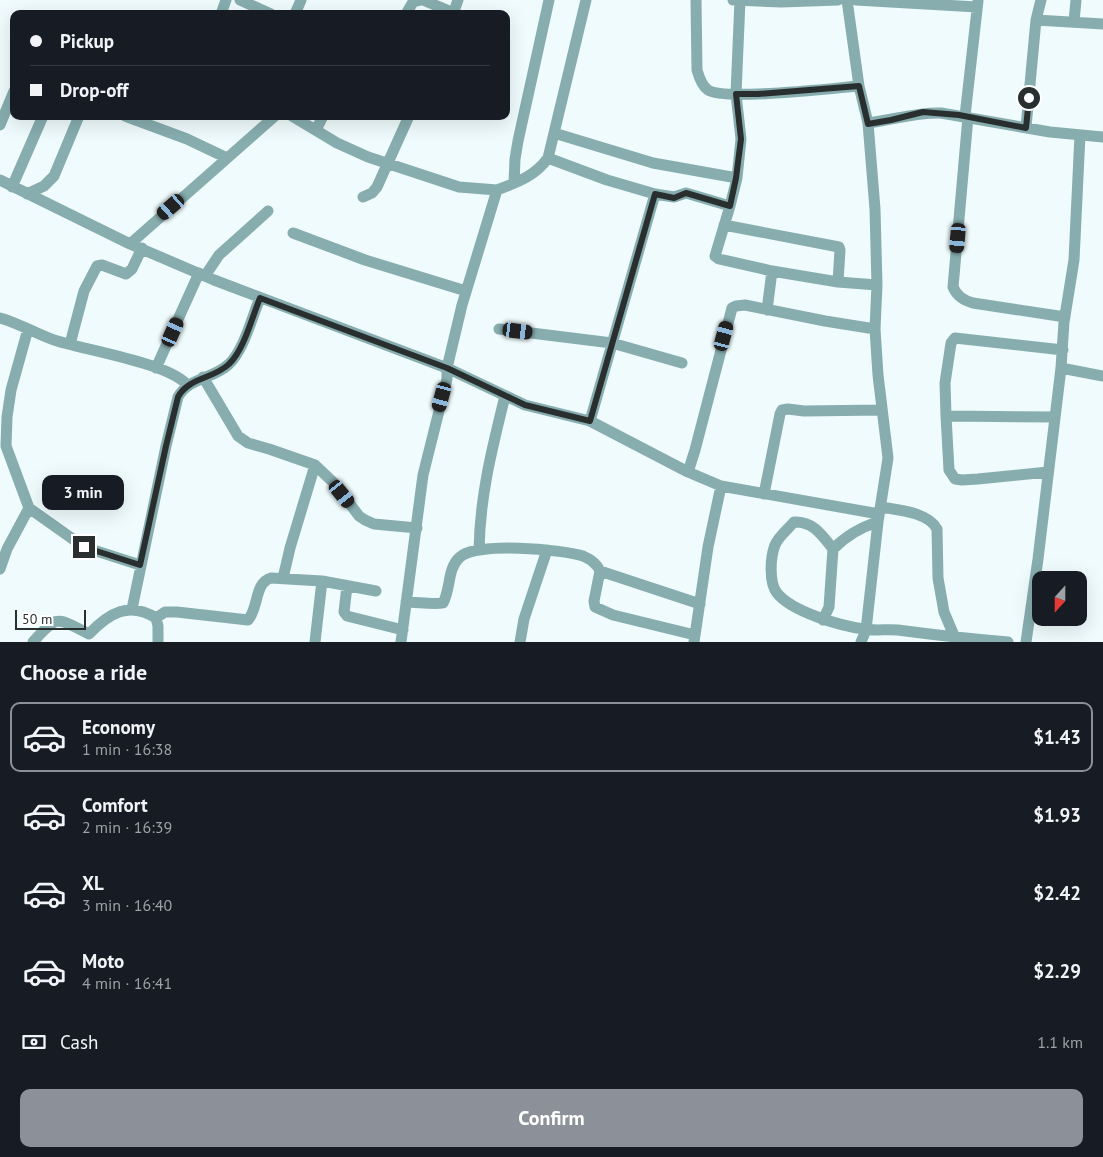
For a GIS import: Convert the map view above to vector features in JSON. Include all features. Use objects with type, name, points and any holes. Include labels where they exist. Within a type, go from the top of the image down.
[{"type":"street","points":[[240,0],[262,10]]},
{"type":"street","points":[[409,10],[414,2],[422,0],[446,10]]},
{"type":"street","points":[[514,183],[518,141],[549,0]]},
{"type":"street","points":[[299,120],[368,157],[465,189],[497,190],[524,180],[537,171],[548,158],[586,0]]},
{"type":"street","points":[[696,0],[697,70],[699,78],[708,90],[715,93],[758,94],[859,86]]},
{"type":"street","points":[[838,0],[781,2],[738,0],[736,94],[741,139],[730,206],[716,251],[717,258],[772,272],[877,286]]},
{"type":"street","points":[[847,0],[859,86],[868,124],[875,209],[877,286],[875,329],[888,458],[879,514],[866,630],[861,642]]},
{"type":"street","points":[[856,0],[978,3],[966,116],[953,286],[956,294],[972,303],[1065,317]]},
{"type":"street","points":[[1026,128],[1036,20],[1040,0]]},
{"type":"street","points":[[1074,22],[1076,0]]},
{"type":"street","points":[[1036,20],[1103,24]]},
{"type":"street","points":[[0,125],[10,101]]},
{"type":"street","points":[[868,124],[923,112],[966,116],[1026,128],[1103,137]]},
{"type":"street","points":[[12,187],[41,120]]},
{"type":"street","points":[[27,194],[39,189],[54,176],[77,120]]},
{"type":"street","points":[[136,120],[187,139],[227,158]]},
{"type":"street","points":[[130,244],[270,120]]},
{"type":"street","points":[[316,130],[321,120]]},
{"type":"street","points":[[363,198],[372,193],[377,187],[407,120]]},
{"type":"street","points":[[554,133],[653,163],[736,178]]},
{"type":"street","points":[[1026,642],[1061,368],[1065,317],[1074,260],[1080,134]]},
{"type":"street","points":[[548,158],[607,180],[655,194],[674,198],[686,193],[730,206]]},
{"type":"street","points":[[0,180],[130,244],[202,275],[447,368],[525,405],[590,421],[688,472],[721,486],[879,514],[928,519],[937,529],[938,578],[944,612],[952,639]]},
{"type":"street","points":[[401,642],[423,475],[447,379],[447,368],[466,291],[497,190]]},
{"type":"street","points":[[590,421],[655,194]]},
{"type":"street","points":[[156,368],[202,275],[219,256],[268,211]]},
{"type":"street","points":[[724,225],[839,247],[838,282]]},
{"type":"street","points":[[293,233],[365,260],[466,291]]},
{"type":"street","points":[[70,344],[84,292],[97,266],[102,265],[126,274],[132,269],[142,248]]},
{"type":"street","points":[[767,310],[772,272]]},
{"type":"street","points":[[132,609],[176,405],[182,390],[203,377],[221,371],[237,355],[260,298]]},
{"type":"street","points":[[688,472],[696,450],[732,308],[745,305],[875,329]]},
{"type":"street","points":[[0,318],[40,335],[98,350],[174,374],[184,380],[188,386]]},
{"type":"street","points":[[28,329],[12,390],[7,417],[6,446],[28,508],[84,547],[140,565]]},
{"type":"street","points":[[499,329],[612,344],[682,363]]},
{"type":"street","points":[[1048,472],[978,479],[962,480],[955,478],[949,470],[945,383],[951,343],[954,338],[1063,350]]},
{"type":"street","points":[[1061,368],[1103,376]]},
{"type":"street","points":[[203,377],[238,436],[248,443],[315,465],[334,483],[365,520],[374,524],[417,528]]},
{"type":"street","points":[[479,550],[484,482],[505,396]]},
{"type":"street","points":[[764,494],[782,410],[882,410]]},
{"type":"street","points":[[946,416],[1055,417]]},
{"type":"street","points":[[283,578],[315,465]]},
{"type":"street","points":[[406,602],[443,603],[454,564],[464,553],[479,550],[536,548],[585,557],[598,566],[600,571],[594,601],[595,607],[613,615],[695,639],[708,547],[721,486]]},
{"type":"street","points":[[0,569],[6,549],[28,508]]},
{"type":"street","points":[[823,620],[829,607],[833,549],[842,540],[879,514]]},
{"type":"street","points":[[833,549],[811,525],[803,522],[794,522],[775,546],[771,570],[772,583],[776,593],[786,601],[823,620],[866,630],[897,630],[952,639],[1008,642]]},
{"type":"street","points":[[520,642],[524,619],[547,550]]},
{"type":"street","points":[[600,571],[700,604]]},
{"type":"street","points":[[156,618],[165,612],[177,612],[248,620],[252,616],[260,588],[265,580],[271,578],[322,581],[376,591]]},
{"type":"street","points":[[315,642],[322,581]]},
{"type":"street","points":[[346,586],[344,612],[347,616],[403,630]]},
{"type":"street","points":[[33,642],[49,624],[58,620],[86,638],[101,622],[124,609],[132,609],[146,612],[156,618],[158,642]]},
{"type":"route","points":[[84,547],[140,565],[178,397],[182,390],[188,386],[203,377],[221,371],[230,364],[237,355],[260,298],[447,368],[525,405],[590,421],[655,194],[674,198],[686,193],[730,206],[741,139],[741,125],[736,94],[859,86],[868,124],[923,112],[979,118],[1026,128],[1029,98]]}]
